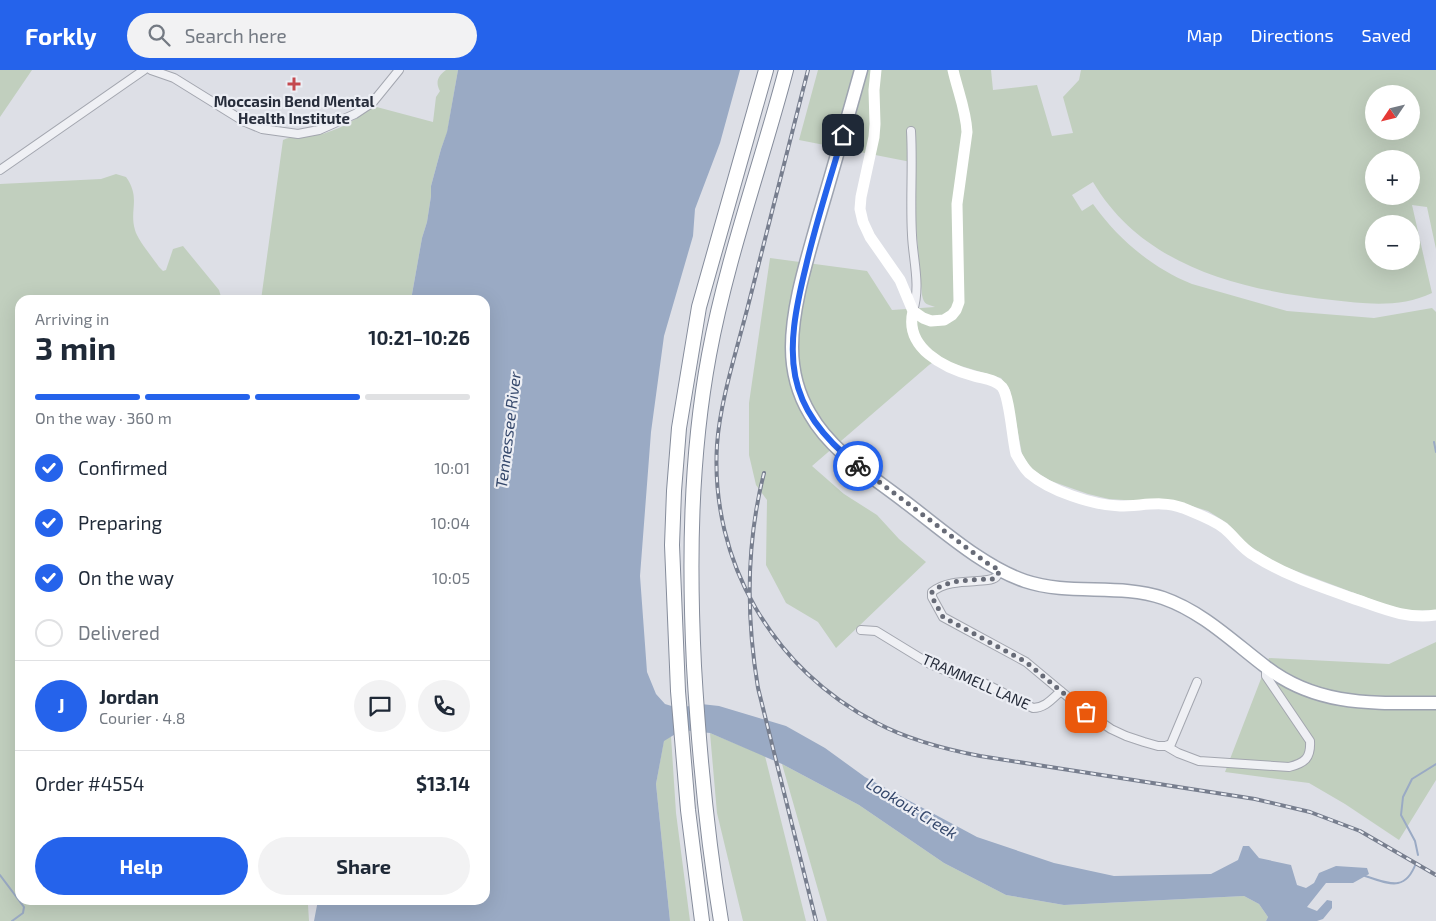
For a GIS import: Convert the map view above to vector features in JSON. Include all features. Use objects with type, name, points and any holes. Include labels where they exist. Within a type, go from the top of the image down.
[{"type":"highway","points":[[702,921],[683,754],[678,691],[672,545],[674,491],[679,428],[699,307],[766,70]]},
{"type":"highway","points":[[721,921],[705,810],[696,689],[691,603],[694,464],[701,403],[721,298],[786,70]]},
{"type":"main road","points":[[861,70],[793,322],[792,356],[794,375],[810,415],[827,438],[837,449],[984,560],[1013,577],[1040,585],[1119,590],[1163,598],[1201,617],[1266,667],[1295,686],[1323,696],[1348,701],[1436,703]]},
{"type":"main road","points":[[876,70],[874,137],[861,197],[860,209],[863,222],[870,237],[900,280],[913,311],[912,330],[918,342],[934,358],[952,369],[994,381],[1004,390],[1016,454],[1028,472],[1039,480],[1071,496],[1104,504],[1120,506],[1156,503],[1176,505],[1218,524],[1242,548],[1255,557],[1302,581],[1400,614],[1436,615]]},
{"type":"main road","points":[[913,311],[923,318],[938,321],[952,315],[959,302],[957,204],[966,125],[964,106],[953,70]]},
{"type":"street","points":[[0,170],[144,70]]},
{"type":"street","points":[[150,70],[174,78],[246,122],[262,129],[298,134],[319,130],[355,114],[373,102],[399,70]]},
{"type":"street","points":[[911,131],[912,237],[917,286],[917,300],[913,311]]},
{"type":"street","points":[[1000,570],[996,578],[969,580],[943,585],[932,592],[932,597],[943,617],[1026,662],[1086,712],[1126,736],[1166,746],[1178,754],[1199,761],[1289,767],[1300,764],[1307,758],[1310,741],[1266,676],[1266,667]]},
{"type":"street","name":"TRAMMELL LANE","points":[[861,630],[876,631],[930,664],[953,674],[980,681],[1033,708],[1040,708],[1061,691]]},
{"type":"street","points":[[1166,746],[1171,744],[1196,682]]},
{"type":"green space","points":[[0,70],[32,70],[0,117]]},
{"type":"green space","points":[[446,70],[458,70],[447,133],[431,186],[427,222],[422,238],[412,295],[262,295],[283,140],[291,137],[317,135],[332,131],[354,120],[373,106],[433,122],[436,97],[440,91],[438,79]]},
{"type":"green space","points":[[818,70],[991,70],[993,90],[1037,85],[1052,136],[1073,133],[1063,97],[1079,80],[1081,70],[1436,70],[1436,249],[1427,207],[1412,205],[1414,215],[1365,215],[1365,270],[1420,270],[1420,240],[1432,293],[1420,298],[1383,304],[1357,303],[1298,296],[1230,281],[1197,269],[1167,254],[1139,235],[1114,211],[1093,182],[1072,195],[1082,211],[1093,204],[1113,229],[1137,251],[1163,270],[1192,284],[1287,311],[1374,318],[1432,308],[1436,312],[1436,610],[1412,611],[1389,606],[1280,565],[1248,545],[1227,523],[1208,511],[1185,504],[1109,499],[1051,481],[1031,469],[1022,454],[1010,390],[1001,378],[951,363],[941,357],[929,365],[812,466],[844,494],[877,515],[899,539],[926,562],[836,648],[818,622],[786,603],[766,565],[767,500],[756,485],[749,455],[749,403],[770,258],[867,271],[892,310],[935,307],[928,305],[922,295],[916,226],[916,163],[799,140]]},
{"type":"green space","points":[[116,174],[126,177],[133,191],[133,216],[136,234],[163,271],[166,270],[173,249],[183,246],[219,290],[220,295],[15,295],[15,905],[308,905],[309,921],[0,921],[0,184],[101,179]]},
{"type":"green space","points":[[1436,642],[1436,780],[1399,840],[1345,804],[1309,783],[1225,772],[1269,658],[1389,664]]},
{"type":"green space","points":[[710,733],[765,756],[806,921],[743,921],[717,813]]},
{"type":"green space","points":[[671,736],[676,813],[690,921],[670,921],[656,784],[664,740]]},
{"type":"green space","points":[[782,764],[859,805],[944,863],[1006,895],[1064,905],[1244,896],[1259,904],[1268,917],[1266,921],[827,921]]},
{"type":"water","points":[[458,70],[740,70],[720,143],[695,209],[693,236],[664,336],[651,432],[640,576],[647,672],[656,694],[665,704],[678,708],[701,704],[719,706],[786,726],[825,748],[865,777],[977,837],[1054,863],[1114,876],[1211,874],[1238,860],[1243,846],[1249,846],[1259,858],[1291,865],[1297,885],[1306,888],[1314,883],[1319,873],[1336,866],[1367,868],[1369,874],[1353,883],[1326,883],[1307,907],[1317,911],[1327,900],[1332,901],[1332,908],[1323,919],[1317,921],[1266,921],[1268,917],[1259,904],[1244,896],[1064,905],[1006,895],[944,863],[859,805],[782,764],[710,733],[682,730],[664,741],[656,784],[670,921],[314,921],[317,905],[490,905],[490,295],[412,295],[422,238],[427,222],[431,186],[447,132]]},
{"type":"waterway","points":[[1434,442],[1436,452]]},
{"type":"waterway","points":[[1418,855],[1415,841],[1401,815],[1403,797],[1412,779],[1436,764]]},
{"type":"waterway","points":[[1364,874],[1365,876],[1388,883],[1401,882],[1407,879],[1416,863]]},
{"type":"waterway","points":[[0,875],[15,895]]},
{"type":"waterway","points":[[12,921],[23,913],[22,905]]},
{"type":"railway","points":[[808,70],[730,375],[717,445],[718,488],[724,530],[737,570],[755,608],[779,642],[807,674],[840,701],[877,723],[914,739],[980,756],[1255,799],[1310,812],[1360,831],[1436,875]]},
{"type":"railway","points":[[764,473],[758,500],[751,553],[750,607],[754,661],[758,688],[816,921]]},
{"type":"way so far","points":[[858,466],[991,566],[1000,570],[996,578],[955,582],[938,587],[932,592],[932,597],[943,617],[1026,662],[1086,712]]},
{"type":"place","name":"Moccasin Bend Mental Health Institute","points":[[294,84]]},
{"type":"route","points":[[843,135],[808,258],[793,322],[792,361],[794,375],[801,396],[810,415],[837,449],[858,466]]},
{"type":"water label","name":"Tennessee River","points":[[508,430]]},
{"type":"water label","name":"Lookout Creek","points":[[912,808]]}]
